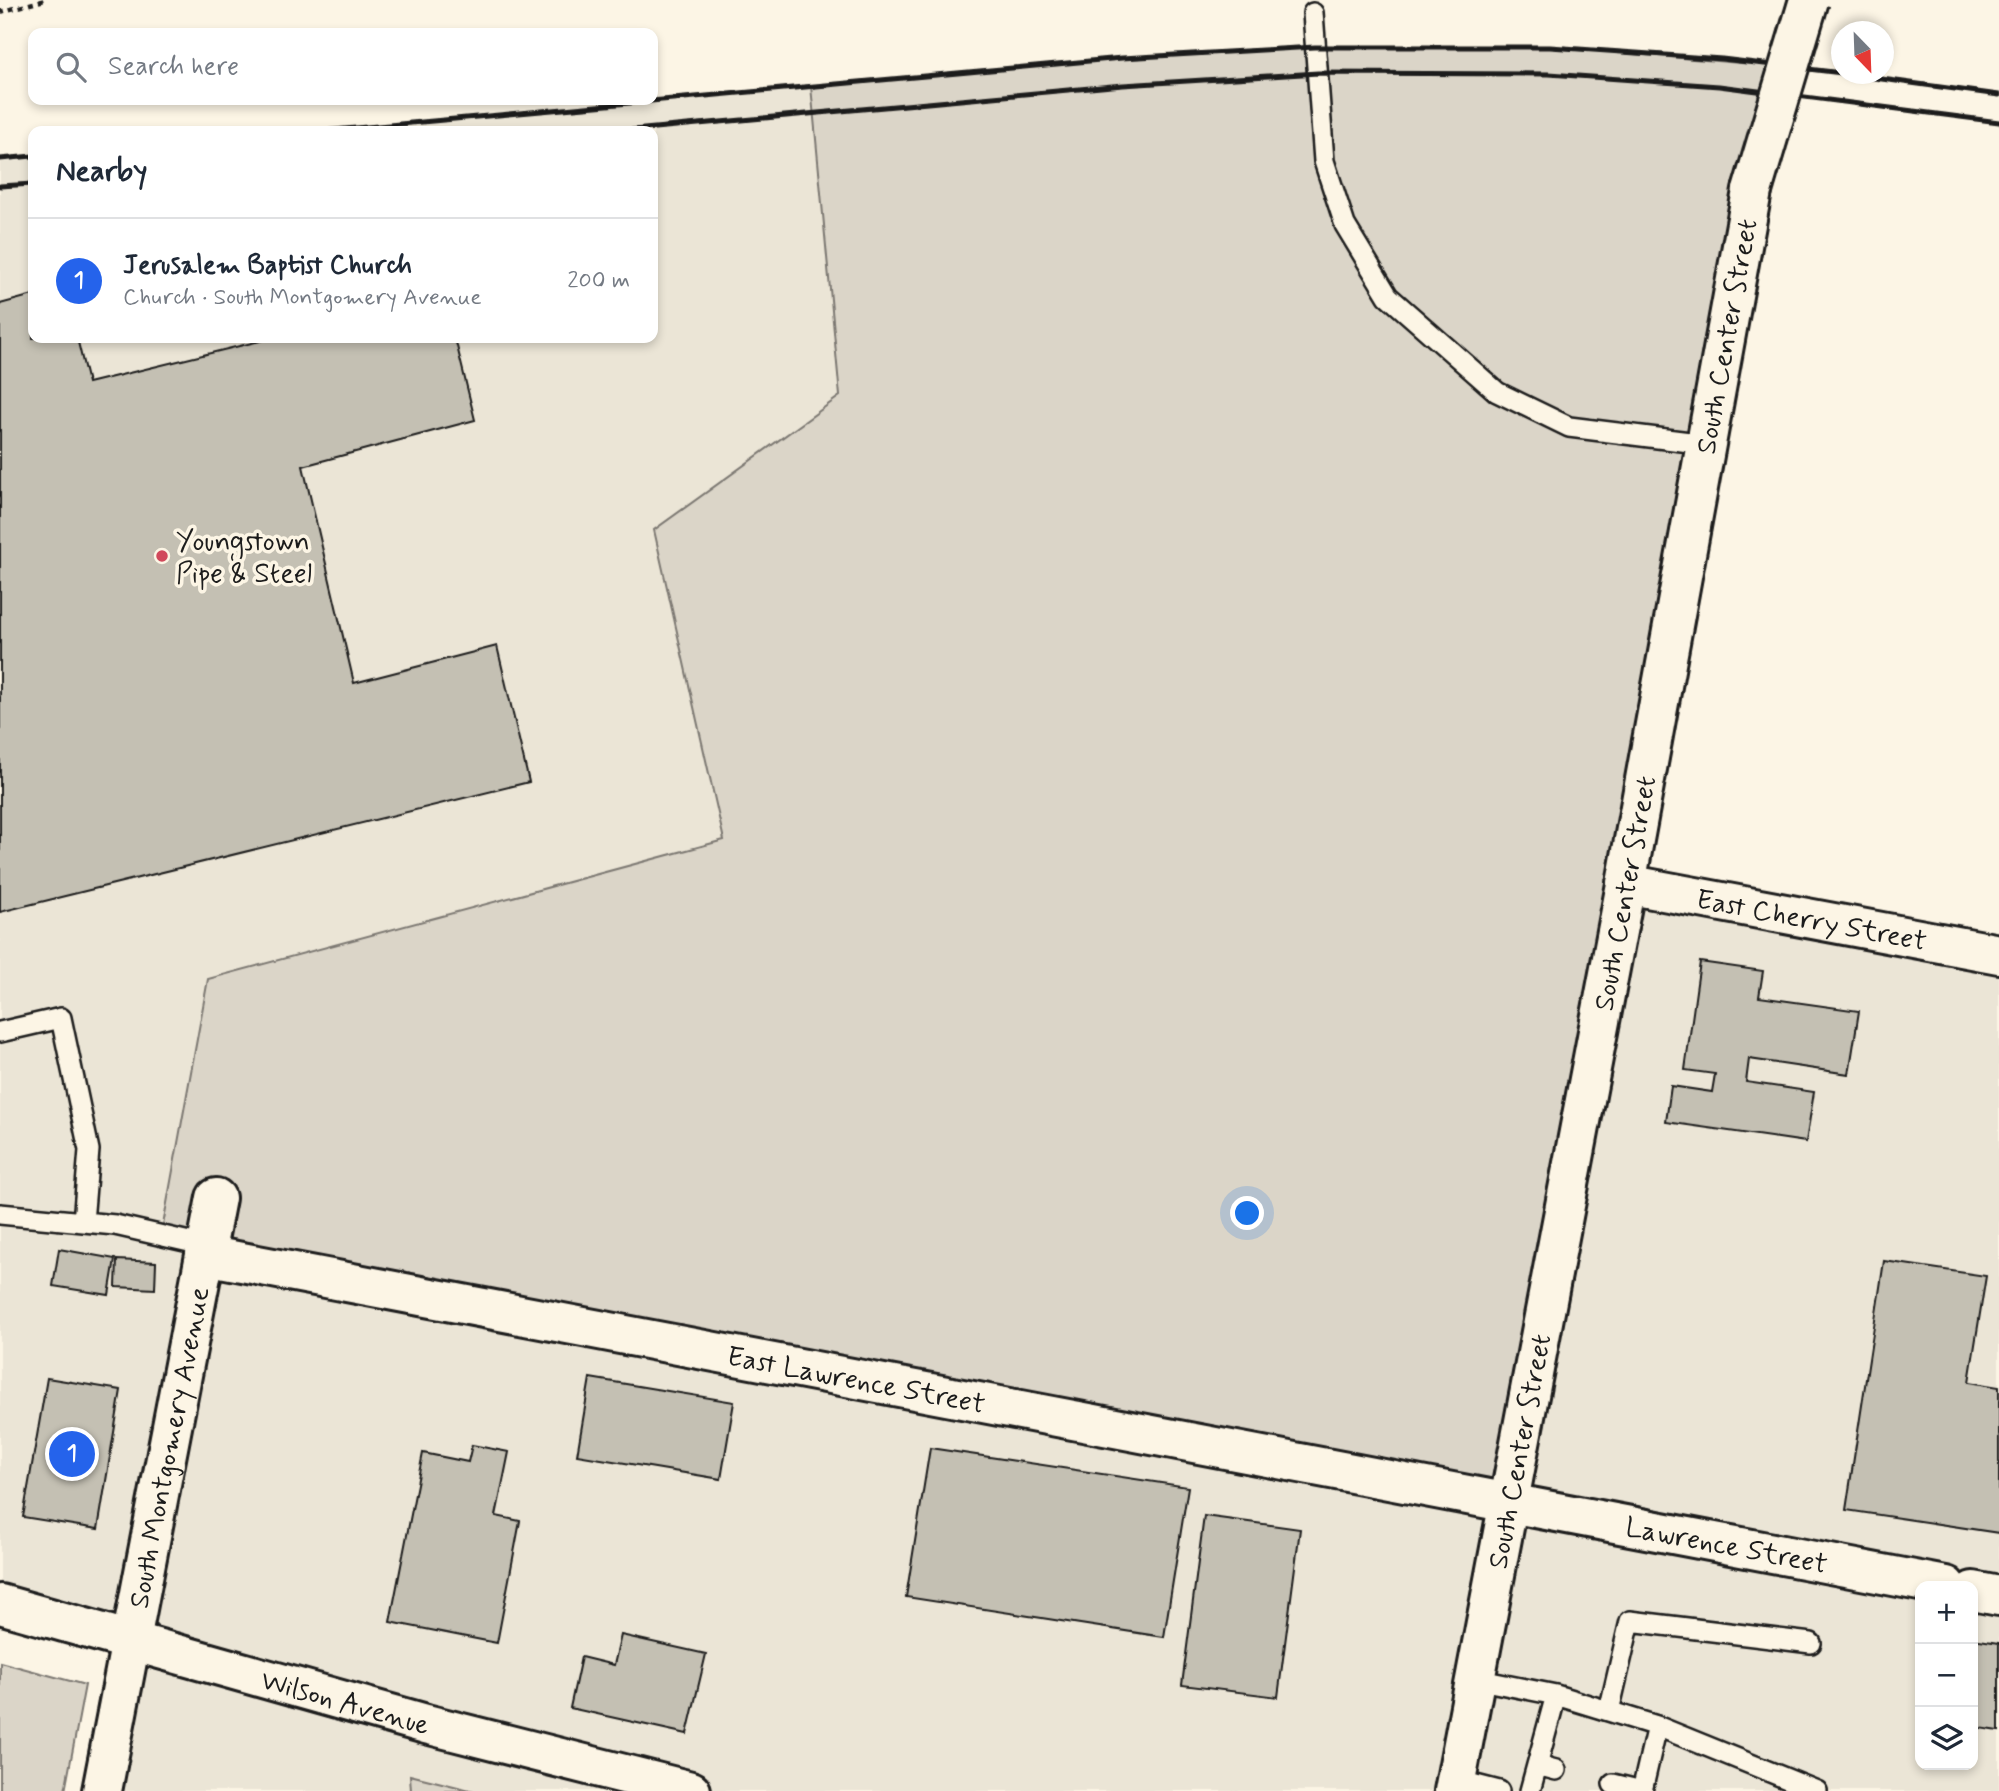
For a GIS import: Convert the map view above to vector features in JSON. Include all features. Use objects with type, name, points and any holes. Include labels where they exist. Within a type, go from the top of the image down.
[{"type":"street","name":"South Center Street","points":[[1455,1786],[1626,884],[1752,191],[1809,0]]},
{"type":"street","name":"East Cherry Street","points":[[1626,884],[1999,954]]},
{"type":"street","name":"South Montgomery Avenue","points":[[102,1791],[216,1198]]},
{"type":"street","name":"East Lawrence Street","points":[[206,1251],[1508,1503]]},
{"type":"street","name":"Lawrence Street","points":[[1508,1503],[1920,1581]]},
{"type":"street","points":[[1978,1592],[1999,1596]]},
{"type":"street","name":"Wilson Avenue","points":[[0,1604],[426,1724],[691,1791]]},
{"type":"lane","points":[[1313,13],[1324,161],[1345,225],[1388,296],[1497,392],[1569,427],[1706,444]]},
{"type":"lane","points":[[0,1032],[61,1018],[89,1150],[83,1222]]},
{"type":"lane","points":[[0,1214],[115,1225],[206,1251]]},
{"type":"lane","points":[[1609,1711],[1630,1621],[1811,1643]]},
{"type":"lane","points":[[1475,1679],[1556,1695],[1657,1726],[1817,1791]]},
{"type":"lane","points":[[1530,1791],[1546,1767],[1556,1695]]},
{"type":"lane","points":[[1613,1784],[1642,1791],[1657,1726]]},
{"type":"lane","points":[[1455,1786],[1499,1791]]},
{"type":"path","points":[[0,12],[45,0]]},
{"type":"shaded area","points":[[1315,47],[1550,47],[1789,67],[1508,1503],[161,1236],[208,979],[724,840],[654,530],[840,396],[811,86],[1122,58]]},
{"type":"shaded area","points":[[811,86],[840,396],[654,531],[724,840],[208,979],[1626,884],[1999,954],[1999,1791],[102,1791],[130,1640],[0,1604],[0,159],[28,156],[28,343],[658,343],[658,126],[377,126],[605,105],[658,105],[658,100]]},
{"type":"shaded area","points":[[0,1662],[85,1685],[65,1791],[0,1791]]},
{"type":"shaded area","points":[[410,1775],[474,1791],[411,1791]]},
{"type":"building","name":"Youngstown Pipe & Steel","points":[[28,296],[28,343],[78,343],[88,383],[252,343],[456,343],[475,420],[303,466],[354,683],[497,646],[529,782],[0,912],[0,304]]},
{"type":"building","points":[[1700,962],[1763,971],[1759,997],[1859,1011],[1849,1074],[1749,1059],[1746,1082],[1814,1092],[1806,1142],[1666,1122],[1671,1086],[1712,1092],[1715,1074],[1685,1070]]},
{"type":"building","points":[[59,1249],[115,1259],[109,1295],[53,1286]]},
{"type":"building","points":[[117,1260],[156,1262],[155,1289],[116,1287]]},
{"type":"building","points":[[1884,1261],[1986,1276],[1969,1382],[1999,1387],[1999,1533],[1846,1510]]},
{"type":"building","points":[[47,1378],[121,1390],[98,1529],[23,1517]]},
{"type":"building","points":[[590,1378],[734,1402],[721,1479],[577,1455]]},
{"type":"building","points":[[472,1445],[509,1452],[496,1516],[520,1521],[497,1643],[390,1622],[423,1453],[468,1462]]},
{"type":"building","points":[[930,1448],[1188,1487],[1164,1637],[906,1597]]},
{"type":"building","points":[[1204,1516],[1300,1529],[1278,1697],[1182,1685]]},
{"type":"building","points":[[621,1635],[706,1654],[687,1734],[570,1708],[581,1657],[614,1665]]},
{"type":"building","points":[[1978,1640],[1999,1643],[1999,1731],[1978,1728]]},
{"type":"railway","points":[[658,100],[1122,58],[1315,47],[1550,47],[1722,59],[1831,72]]},
{"type":"railway","points":[[658,128],[1123,85],[1318,73],[1549,74],[1719,86],[1999,122]]},
{"type":"railway","points":[[1894,81],[1999,95]]},
{"type":"railway","points":[[378,126],[608,105]]},
{"type":"railway","points":[[0,159],[28,156]]},
{"type":"railway","points":[[0,186],[28,184]]},
{"type":"place","name":"Youngstown Pipe & Steel","points":[[162,556]]},
{"type":"place","name":"Jerusalem Baptist Church","points":[[72,1454]]}]
